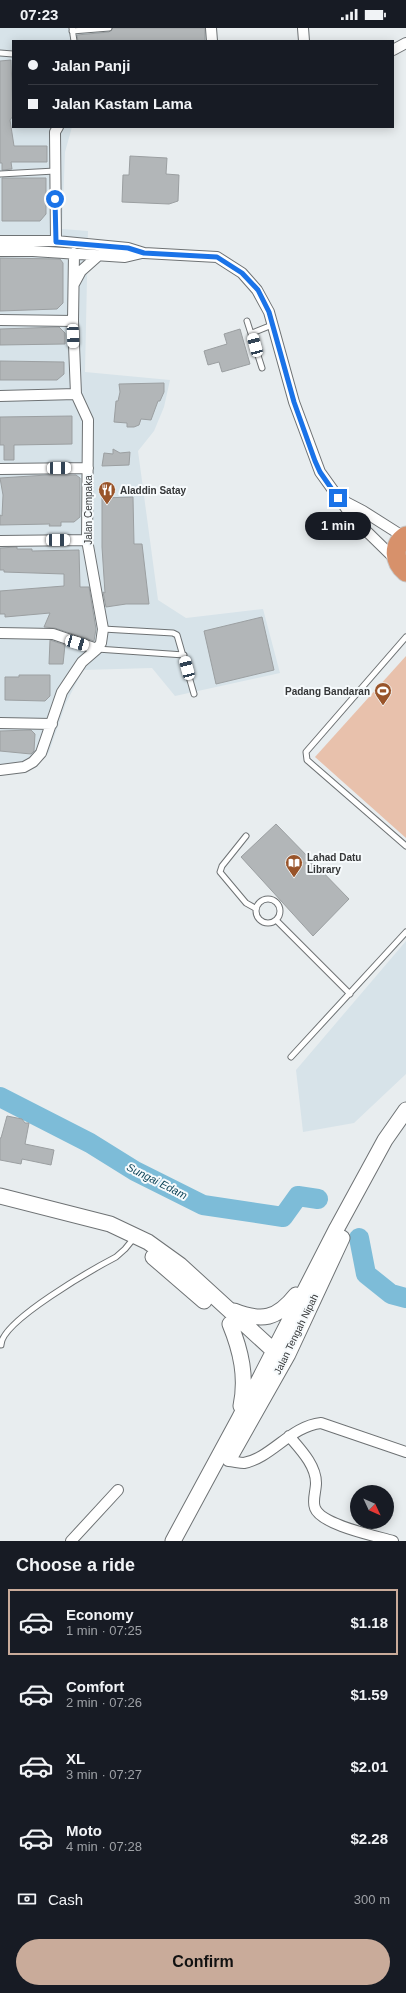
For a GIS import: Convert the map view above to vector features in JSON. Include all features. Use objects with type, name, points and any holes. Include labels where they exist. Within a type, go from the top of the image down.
[{"type":"highway","points":[[401,566],[396,551],[398,543],[405,536]]},
{"type":"main road","name":"Jalan Tengah Nipah","points":[[173,1541],[239,1419],[278,1358],[310,1278],[385,1140],[406,1110]]},
{"type":"main road","name":"Jalan Tengah Nipah","points":[[183,1541],[228,1461],[278,1358],[345,1232],[392,1147],[406,1126]]},
{"type":"main road","name":"Jalan Tengah Nipah","points":[[0,1196],[82,1215],[110,1224],[133,1239],[230,1324],[278,1358]]},
{"type":"main road","name":"Jalan Tengah Nipah","points":[[0,1204],[148,1242],[180,1265],[278,1358]]},
{"type":"main road","points":[[227,1309],[250,1318],[271,1316],[286,1308],[310,1278]]},
{"type":"main road","points":[[230,1324],[238,1344],[243,1371],[243,1399],[239,1419]]},
{"type":"street","points":[[211,28],[212,40]]},
{"type":"street","points":[[303,28],[304,40]]},
{"type":"street","points":[[394,49],[406,43]]},
{"type":"street","points":[[56,242],[54,171],[55,132],[57,128]]},
{"type":"street","points":[[0,240],[56,242],[128,248],[144,253],[217,257],[242,273],[258,290],[269,312],[294,402],[320,472],[360,526],[401,566]]},
{"type":"street","points":[[0,251],[74,253],[125,257],[144,253]]},
{"type":"street","name":"Jalan Cempaka","points":[[74,253],[73,321],[76,394],[88,420],[87,540],[103,629],[101,643],[97,649]]},
{"type":"street","points":[[74,285],[81,271],[98,255]]},
{"type":"street","points":[[0,320],[73,321]]},
{"type":"street","points":[[0,396],[76,394]]},
{"type":"street","points":[[0,469],[88,468]]},
{"type":"street","points":[[338,498],[405,536]]},
{"type":"street","points":[[0,541],[87,540]]},
{"type":"street","points":[[0,633],[53,634],[97,649]]},
{"type":"street","points":[[0,770],[24,767],[34,762],[41,753],[62,692],[82,662],[97,649]]},
{"type":"street","points":[[0,723],[52,724]]},
{"type":"street","points":[[228,1461],[243,1463],[290,1436],[314,1424],[321,1423],[406,1452]]},
{"type":"street","points":[[290,1436],[312,1468],[316,1482],[314,1507],[317,1512],[327,1520],[352,1530],[393,1541]]},
{"type":"street","points":[[71,1541],[118,1490]]},
{"type":"lane","points":[[74,40],[72,30],[109,28]]},
{"type":"lane","points":[[0,53],[12,54]]},
{"type":"lane","points":[[0,174],[54,171]]},
{"type":"lane","points":[[247,321],[262,368]]},
{"type":"lane","points":[[252,333],[272,325]]},
{"type":"lane","points":[[103,629],[173,633],[180,639],[194,694]]},
{"type":"lane","points":[[406,637],[306,752],[307,760],[406,846]]},
{"type":"lane","points":[[97,649],[184,655]]},
{"type":"lane","points":[[246,836],[222,866],[220,872],[246,903],[256,908]]},
{"type":"lane","points":[[265,899],[274,900],[277,903],[280,912],[276,920],[266,923],[262,922],[256,914],[257,904],[265,899]]},
{"type":"lane","points":[[276,920],[350,994]]},
{"type":"lane","points":[[291,1057],[406,932]]},
{"type":"lane","points":[[1,1345],[2,1338],[26,1315],[52,1294],[116,1256],[133,1239]]},
{"type":"shaded area","points":[[0,28],[215,28],[215,40],[12,40],[12,128],[72,128],[65,152],[62,229],[88,231],[85,372],[170,380],[164,407],[154,431],[138,451],[158,600],[186,618],[263,609],[280,673],[175,696],[152,668],[83,670],[66,703],[49,752],[35,768],[0,776]]},
{"type":"shaded area","name":"Padang Bandaran","points":[[406,656],[406,838],[315,757]]},
{"type":"shaded area","points":[[406,941],[406,1074],[354,1123],[303,1132],[296,1070]]},
{"type":"building","points":[[113,28],[205,28],[205,40],[78,40],[77,35],[109,32]]},
{"type":"building","points":[[11,60],[12,117],[10,120],[14,146],[47,146],[47,162],[11,162],[12,169],[2,170],[2,163],[0,163],[0,61]]},
{"type":"building","points":[[130,156],[167,158],[166,174],[179,175],[178,201],[169,204],[122,202],[123,175],[129,175]]},
{"type":"building","points":[[2,178],[46,178],[46,214],[40,221],[2,221]]},
{"type":"building","points":[[0,258],[60,259],[63,263],[63,303],[57,309],[0,311]]},
{"type":"building","points":[[59,327],[65,333],[65,344],[0,345],[0,329]]},
{"type":"building","points":[[240,329],[250,364],[222,372],[219,362],[208,365],[204,351],[227,344],[224,334]]},
{"type":"building","points":[[0,361],[64,362],[64,374],[57,380],[0,380]]},
{"type":"building","points":[[164,383],[164,392],[160,401],[158,401],[151,420],[141,419],[139,425],[134,427],[127,427],[127,423],[114,422],[116,401],[118,401],[120,392],[119,384]]},
{"type":"building","points":[[72,416],[72,444],[14,445],[14,460],[4,460],[4,445],[0,445],[0,417]]},
{"type":"building","points":[[113,449],[120,453],[130,452],[129,465],[102,466],[104,453],[113,454]]},
{"type":"building","points":[[76,475],[80,478],[80,517],[74,522],[61,522],[61,526],[49,526],[50,524],[0,525],[3,495],[0,478]]},
{"type":"building","points":[[133,497],[134,544],[142,544],[149,604],[126,604],[106,607],[103,592],[105,593],[102,547],[102,498]]},
{"type":"building","points":[[17,547],[17,549],[32,549],[32,551],[79,550],[80,587],[89,587],[96,629],[94,641],[55,628],[44,627],[50,613],[5,617],[5,614],[0,614],[0,591],[64,586],[64,574],[4,572],[4,570],[0,570],[0,548]]},
{"type":"building","points":[[262,617],[274,670],[216,684],[204,631]]},
{"type":"building","points":[[50,640],[65,645],[63,664],[49,664]]},
{"type":"building","points":[[19,675],[50,675],[50,696],[45,701],[5,700],[5,677],[19,677]]},
{"type":"building","points":[[31,730],[35,734],[34,751],[31,754],[0,751],[0,731]]},
{"type":"building","name":"Lahad Datu Library","points":[[276,824],[349,899],[313,936],[241,857]]},
{"type":"building","points":[[7,1116],[22,1119],[25,1123],[29,1123],[25,1144],[54,1150],[51,1165],[22,1159],[21,1164],[0,1160],[0,1138]]},
{"type":"waterway","name":"Sungai Edam","points":[[0,1097],[90,1143],[135,1171],[203,1205],[283,1217],[298,1196],[318,1199]]},
{"type":"waterway","name":"Sungai Edam","points":[[359,1238],[366,1274],[391,1294],[406,1298]]},
{"type":"place","name":"Aladdin Satay","points":[[107,505]]},
{"type":"place","name":"Padang Bandaran","points":[[383,706]]},
{"type":"place","name":"Lahad Datu Library","points":[[294,878]]},
{"type":"route","points":[[55,199],[56,242],[128,248],[144,253],[217,257],[242,273],[258,290],[269,312],[294,402],[315,461],[320,472],[338,498]]}]
